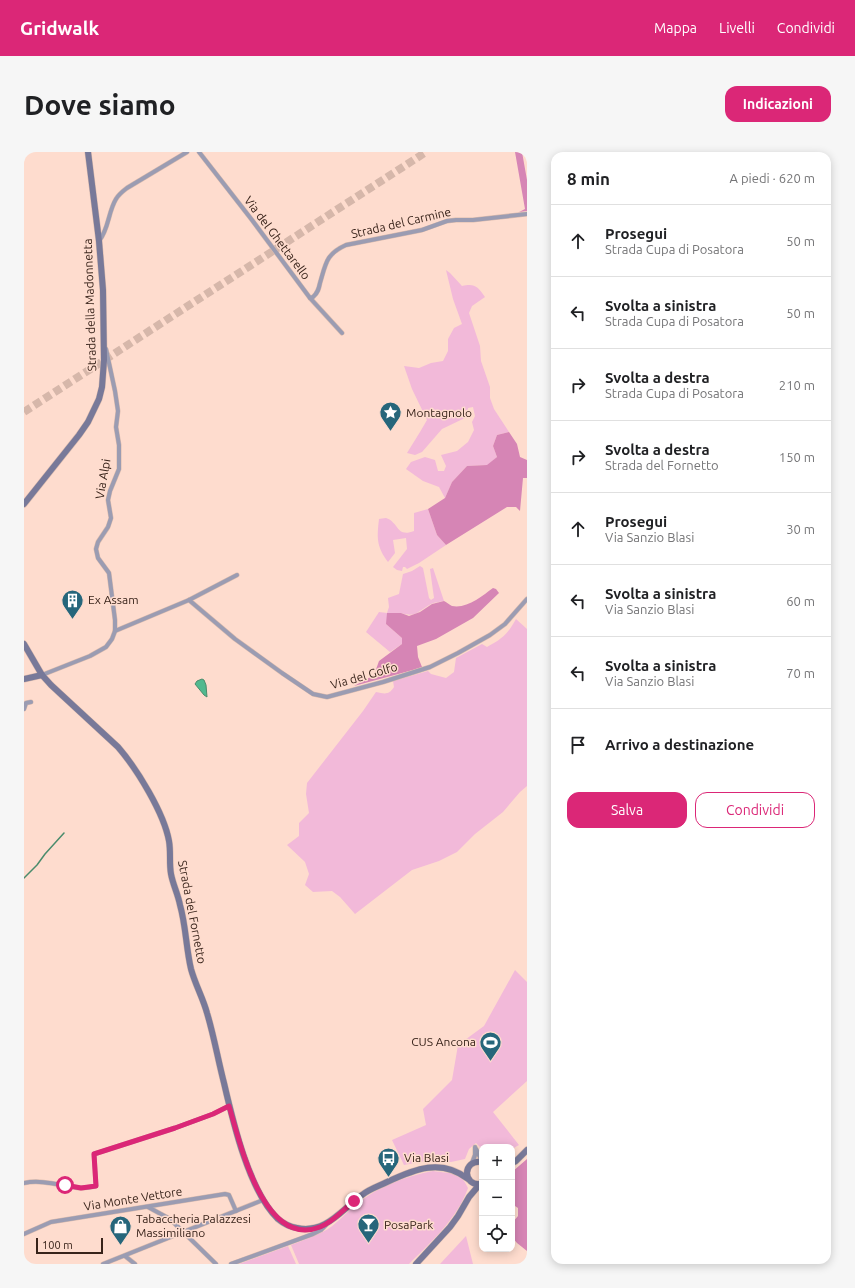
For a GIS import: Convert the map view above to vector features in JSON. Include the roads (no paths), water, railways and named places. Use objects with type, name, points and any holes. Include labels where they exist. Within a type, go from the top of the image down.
[{"type":"street","name":"Strada della Madonnetta","points":[[24,504],[79,435],[94,412],[102,387],[104,360],[103,290],[99,241],[88,152]]},
{"type":"street","points":[[99,241],[104,235],[115,200],[120,194],[127,188],[187,152]]},
{"type":"street","name":"Via del Ghettarello","points":[[199,152],[310,298],[342,333]]},
{"type":"street","name":"Strada del Carmine","points":[[310,298],[318,292],[330,255],[337,249],[346,245],[422,230],[447,221],[473,220],[527,214]]},
{"type":"street","name":"Via Alpi","points":[[104,339],[118,411],[116,427],[119,445],[119,469],[108,500],[111,518],[108,527],[98,542],[96,549],[98,558],[109,573],[115,631]]},
{"type":"street","points":[[24,679],[42,675],[90,656],[106,647],[115,631],[189,600],[237,576]]},
{"type":"street","name":"Via del Golfo","points":[[189,600],[235,639],[282,673],[312,694],[327,697],[430,667],[458,654],[490,635],[505,624],[527,599]]},
{"type":"street","name":"Strada del Fornetto","points":[[24,644],[42,675],[51,685],[128,758],[141,779],[165,825],[169,843],[170,873],[174,889],[180,903],[192,972],[207,1013],[229,1106],[250,1174],[263,1200],[278,1218],[285,1224],[294,1228],[309,1230],[328,1224]]},
{"type":"street","points":[[24,709],[26,703],[31,702]]},
{"type":"street","points":[[24,1183],[31,1182],[81,1188],[96,1186],[94,1154],[175,1128],[213,1114],[229,1106]]},
{"type":"street","points":[[469,1197],[469,1180],[467,1173],[475,1155],[475,1147],[479,1155]]},
{"type":"street","points":[[515,1157],[524,1152]]},
{"type":"street","points":[[515,1162],[524,1152]]},
{"type":"street","points":[[449,1169],[470,1165],[479,1161]]},
{"type":"street","points":[[231,1264],[321,1230],[365,1193],[411,1171],[432,1167],[449,1169],[460,1172],[469,1180],[479,1184]]},
{"type":"street","points":[[416,1264],[450,1227],[469,1197],[479,1186]]},
{"type":"street","name":"Via Monte Vettore","points":[[24,1234],[52,1222],[226,1194],[229,1195],[236,1211]]},
{"type":"street","points":[[103,1264],[263,1200]]},
{"type":"street","points":[[147,1207],[170,1219],[216,1264]]},
{"type":"street","points":[[125,1256],[133,1263]]},
{"type":"waterway","points":[[24,878],[64,833]]},
{"type":"tunnel","points":[[24,412],[426,152]]},
{"type":"place","name":"Montagnolo","points":[[391,432]]},
{"type":"place","name":"Ex Assam","points":[[72,620]]},
{"type":"place","name":"CUS Ancona","points":[[491,1062]]},
{"type":"place","name":"Via Blasi","points":[[389,1178]]},
{"type":"place","name":"PosaPark","points":[[368,1244]]},
{"type":"place","name":"Tabaccheria Palazzesi Massimiliano","points":[[120,1246]]}]
